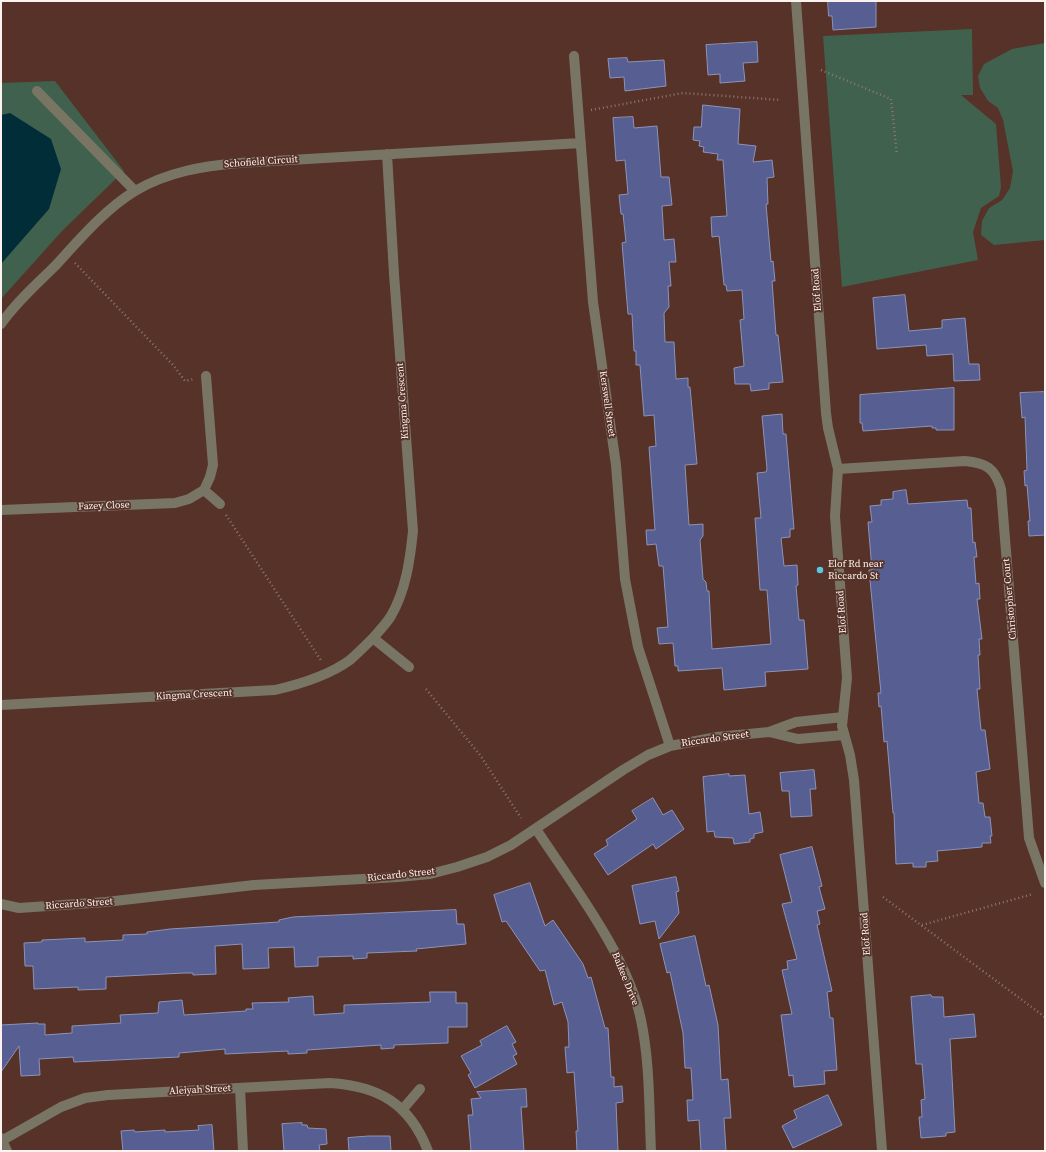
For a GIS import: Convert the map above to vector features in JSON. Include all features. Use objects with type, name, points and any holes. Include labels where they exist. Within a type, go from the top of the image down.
[{"type":"street","name":"Elof Road","points":[[796,1],[826,413],[838,469],[835,516],[847,678],[843,717],[844,735],[850,755],[854,780],[882,1151]]},
{"type":"street","name":"Kerswell Street","points":[[574,56],[593,302],[616,465],[625,580],[638,647],[670,746]]},
{"type":"street","points":[[37,91],[135,191]]},
{"type":"street","name":"Schofield Circuit","points":[[1,324],[66,254],[115,205],[135,191],[182,171],[211,165],[581,143]]},
{"type":"street","name":"Kingma Crescent","points":[[1,705],[275,690],[307,682],[350,660],[373,638],[391,616],[402,590],[410,564],[413,531],[394,274],[387,154]]},
{"type":"street","points":[[206,376],[213,465],[210,477],[204,490],[220,504]]},
{"type":"street","name":"Christopher Court","points":[[838,469],[965,461],[979,462],[989,467],[998,477],[1002,488],[1029,838],[1045,883]]},
{"type":"street","name":"Fazey Close","points":[[1,510],[175,503],[189,499],[204,490]]},
{"type":"street","points":[[373,638],[409,667]]},
{"type":"street","name":"Riccardo Street","points":[[1,904],[19,908],[106,902],[254,885],[430,874],[487,857],[511,845],[623,770],[648,755],[670,746],[717,737],[768,732],[796,722],[843,717]]},
{"type":"street","name":"Riccardo Street","points":[[768,732],[798,739],[844,735]]},
{"type":"street","name":"Balkee Drive","points":[[536,829],[617,955],[630,986],[641,1019],[646,1051],[651,1151]]},
{"type":"street","name":"Aleiyah Street","points":[[2,1139],[61,1107],[85,1098],[108,1095],[330,1082],[352,1084],[374,1091],[402,1110],[423,1137],[428,1151]]},
{"type":"street","points":[[240,1088],[243,1151]]},
{"type":"street","points":[[402,1110],[420,1089]]},
{"type":"street","points":[[2,1139],[7,1151]]},
{"type":"path","points":[[821,70],[891,99],[897,155]]},
{"type":"path","points":[[579,113],[683,93],[781,100]]},
{"type":"path","points":[[66,254],[174,366],[185,381],[206,376]]},
{"type":"path","points":[[220,504],[329,672]]},
{"type":"path","points":[[426,689],[480,755],[521,818]]},
{"type":"path","points":[[921,926],[1033,894]]},
{"type":"path","points":[[883,897],[1045,1017]]},
{"type":"green space","points":[[972,29],[973,95],[961,95],[996,124],[1001,187],[999,196],[981,208],[973,232],[978,260],[842,287],[823,36]]},
{"type":"green space","points":[[1045,43],[1045,240],[994,245],[981,235],[982,221],[989,208],[1002,200],[1010,188],[1013,171],[1003,120],[998,108],[988,101],[980,88],[978,76],[984,64],[1012,49]]},
{"type":"green space","points":[[55,81],[124,171],[62,231],[1,299],[1,83]]},
{"type":"water","points":[[10,113],[51,139],[61,169],[49,209],[1,264],[1,115]]},
{"type":"building","points":[[828,1],[876,1],[876,27],[833,30],[832,16],[829,16]]},
{"type":"building","points":[[757,42],[758,62],[743,63],[745,81],[720,83],[720,74],[708,75],[706,45]]},
{"type":"building","points":[[627,58],[628,62],[664,60],[666,86],[625,91],[624,77],[610,78],[608,59]]},
{"type":"building","points":[[703,105],[740,109],[738,144],[756,146],[753,162],[772,160],[774,177],[767,178],[768,204],[766,204],[771,262],[773,261],[775,281],[772,281],[776,335],[778,335],[783,382],[769,383],[769,389],[751,391],[750,384],[735,384],[734,368],[744,366],[740,320],[744,319],[742,290],[727,291],[726,285],[724,285],[719,236],[712,237],[711,217],[727,216],[723,160],[717,160],[718,154],[703,152],[704,147],[699,146],[700,141],[693,140],[694,127],[701,127]]},
{"type":"building","points":[[633,117],[634,128],[657,126],[661,177],[669,177],[672,205],[662,206],[664,240],[674,239],[676,262],[669,262],[671,286],[668,286],[669,307],[664,313],[665,342],[674,342],[676,379],[688,378],[688,387],[690,387],[697,464],[685,465],[689,525],[703,524],[703,536],[700,540],[703,579],[706,582],[707,591],[709,591],[712,649],[771,644],[767,590],[760,590],[755,518],[761,518],[757,473],[766,472],[767,469],[762,416],[782,414],[783,434],[786,434],[794,529],[790,529],[790,537],[781,538],[784,566],[797,565],[798,585],[796,586],[799,620],[804,620],[808,669],[765,672],[766,686],[724,690],[722,668],[678,671],[678,666],[675,666],[673,643],[659,644],[657,628],[668,627],[663,566],[659,566],[656,544],[647,545],[646,530],[655,530],[649,447],[656,446],[654,415],[644,416],[640,365],[636,365],[636,351],[634,351],[632,314],[628,314],[622,243],[626,242],[619,195],[628,194],[625,160],[616,161],[613,118]]},
{"type":"building","points":[[905,295],[909,331],[942,328],[942,320],[965,318],[969,364],[979,364],[980,380],[954,381],[953,354],[927,356],[926,345],[877,349],[873,298]]},
{"type":"building","points":[[954,388],[954,430],[936,430],[936,428],[932,428],[932,426],[863,431],[862,423],[860,423],[860,395]]},
{"type":"building","points":[[1045,392],[1045,535],[1029,536],[1028,521],[1030,521],[1027,485],[1025,486],[1024,471],[1027,470],[1025,417],[1022,418],[1020,393]]},
{"type":"building","points":[[906,490],[908,504],[967,500],[968,508],[971,508],[973,543],[975,542],[977,557],[974,557],[976,584],[979,583],[980,599],[977,599],[982,639],[979,639],[980,655],[978,655],[980,689],[977,689],[981,730],[985,730],[990,769],[976,772],[979,803],[983,803],[985,817],[990,817],[992,836],[990,836],[991,843],[982,843],[982,847],[937,851],[938,861],[926,862],[926,867],[913,867],[913,863],[896,864],[894,813],[887,741],[884,742],[881,706],[879,707],[878,693],[881,693],[869,570],[872,570],[868,522],[872,522],[870,506],[881,505],[881,500],[893,499],[893,492]]},
{"type":"building","points":[[814,770],[816,789],[810,789],[812,816],[791,817],[789,791],[782,791],[780,773]]},
{"type":"building","points":[[729,774],[729,776],[745,775],[749,814],[760,812],[763,832],[754,834],[754,838],[750,839],[750,842],[734,844],[733,838],[715,837],[714,831],[707,832],[703,777]]},
{"type":"building","points":[[653,798],[663,815],[672,810],[684,829],[656,849],[653,844],[608,875],[594,854],[608,845],[606,840],[637,819],[632,811]]},
{"type":"building","points":[[812,847],[822,886],[819,887],[825,909],[817,911],[820,924],[817,925],[832,991],[827,992],[830,1018],[833,1018],[837,1070],[824,1071],[825,1084],[794,1087],[793,1075],[789,1076],[781,1015],[792,1014],[782,970],[788,969],[787,961],[797,959],[782,904],[792,902],[780,855]]},
{"type":"building","points":[[676,877],[679,891],[676,892],[679,913],[659,939],[655,921],[640,924],[632,886]]},
{"type":"building","points":[[530,883],[545,926],[553,920],[583,964],[588,978],[591,977],[605,1028],[608,1028],[611,1077],[614,1077],[614,1087],[622,1086],[623,1102],[616,1103],[618,1150],[615,1151],[577,1151],[576,1131],[578,1131],[574,1072],[567,1073],[565,1047],[569,1047],[568,1022],[562,1002],[554,1005],[545,970],[540,971],[506,921],[502,922],[494,895]]},
{"type":"building","points":[[456,910],[457,924],[464,924],[466,944],[416,949],[417,951],[367,953],[367,958],[353,959],[353,956],[318,957],[318,966],[295,967],[294,947],[268,948],[269,968],[243,969],[242,944],[215,946],[216,974],[193,975],[193,973],[184,973],[106,977],[106,989],[78,990],[78,987],[34,989],[33,966],[25,966],[24,943],[42,942],[42,940],[85,938],[85,942],[123,940],[123,935],[147,934],[147,932],[170,929],[279,922],[279,920],[293,917]]},
{"type":"building","points":[[695,936],[706,986],[709,985],[718,1025],[721,1080],[728,1079],[731,1118],[724,1118],[726,1151],[701,1151],[699,1120],[688,1121],[687,1100],[693,1100],[691,1068],[685,1068],[683,1033],[670,972],[667,973],[660,944]]},
{"type":"building","points":[[430,992],[456,992],[456,1003],[467,1003],[467,1027],[448,1027],[448,1043],[394,1045],[394,1048],[381,1049],[381,1045],[307,1050],[307,1053],[288,1054],[288,1051],[225,1054],[225,1049],[179,1053],[179,1057],[74,1062],[73,1057],[39,1059],[40,1075],[21,1076],[19,1046],[1,1072],[1,1025],[38,1023],[45,1024],[45,1035],[72,1033],[72,1026],[121,1023],[120,1015],[158,1013],[159,1002],[182,1000],[184,1015],[246,1011],[246,1009],[253,1009],[252,1003],[289,1002],[288,998],[313,996],[314,1015],[344,1013],[344,1005],[430,1002]]},
{"type":"building","points":[[931,995],[932,997],[943,997],[944,1017],[974,1014],[976,1037],[950,1039],[955,1132],[946,1133],[946,1136],[921,1138],[919,1117],[922,1117],[921,1100],[925,1099],[922,1064],[916,1064],[911,997]]},
{"type":"building","points":[[507,1026],[516,1042],[512,1044],[517,1054],[513,1056],[517,1064],[475,1088],[468,1075],[471,1073],[461,1056],[482,1045],[480,1041]]},
{"type":"building","points":[[526,1089],[527,1107],[521,1107],[524,1151],[471,1151],[468,1115],[473,1115],[471,1099],[481,1098],[477,1092]]},
{"type":"building","points":[[828,1095],[842,1125],[793,1148],[782,1126],[797,1118],[794,1111]]},
{"type":"building","points":[[302,1123],[302,1125],[307,1125],[308,1128],[326,1129],[327,1144],[319,1145],[320,1151],[284,1151],[282,1124]]},
{"type":"building","points":[[212,1125],[214,1151],[123,1151],[121,1131],[134,1130],[135,1132],[165,1130],[165,1132],[199,1130],[198,1126]]},
{"type":"building","points":[[390,1136],[391,1151],[349,1151],[348,1138]]},
{"type":"place","name":"Elof Rd near Riccardo St","points":[[820,570]]}]
